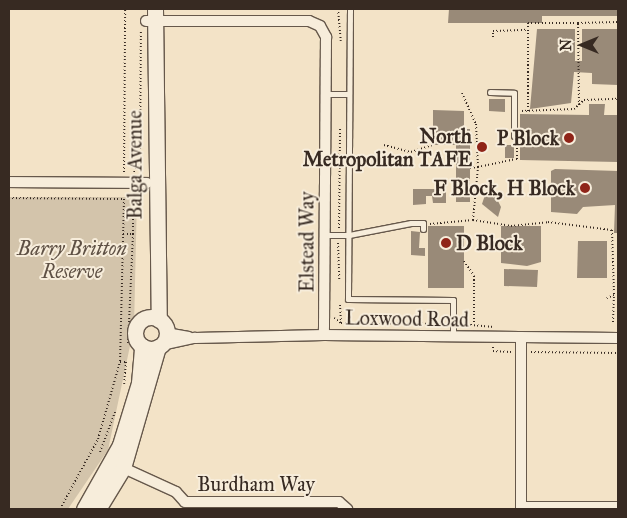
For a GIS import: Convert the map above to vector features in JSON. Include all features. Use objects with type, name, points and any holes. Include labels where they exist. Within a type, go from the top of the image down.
[{"type":"main road","name":"Balga Avenue","points":[[149,18],[135,183],[158,333]]},
{"type":"main road","name":"Balga Avenue","points":[[84,509],[111,463],[158,333],[149,18]]},
{"type":"main road","name":"Balga Avenue","points":[[98,509],[111,463],[139,383],[136,328],[158,333]]},
{"type":"main road","points":[[136,349],[158,333]]},
{"type":"street","name":"Elstead Way","points":[[149,18],[309,20],[320,26],[326,37],[324,335]]},
{"type":"street","points":[[9,182],[135,183]]},
{"type":"street","name":"Loxwood Road","points":[[158,333],[195,338],[324,335],[618,338]]},
{"type":"street","points":[[521,337],[521,508],[618,507]]},
{"type":"street","name":"Burdham Way","points":[[111,463],[176,492],[185,505],[339,502],[347,509]]},
{"type":"lane","points":[[350,9],[348,299],[453,300],[453,336]]},
{"type":"lane","points":[[490,92],[514,93],[514,136]]},
{"type":"lane","points":[[325,94],[350,94]]},
{"type":"lane","points":[[324,235],[349,235],[391,224],[423,226]]},
{"type":"path","points":[[125,9],[135,183],[131,310],[126,333],[136,349]]},
{"type":"path","points":[[338,9],[341,50]]},
{"type":"path","points":[[60,509],[98,439],[120,362],[124,199],[135,183],[140,159],[149,18]]},
{"type":"path","points":[[528,111],[528,23],[618,22]]},
{"type":"path","points":[[578,23],[579,105]]},
{"type":"path","points":[[493,37],[493,31],[528,30]]},
{"type":"path","points":[[462,93],[476,124],[478,167],[473,220]]},
{"type":"path","points":[[514,111],[579,105],[584,100],[618,99]]},
{"type":"path","points":[[340,122],[338,235],[340,287]]},
{"type":"path","points":[[470,168],[517,159],[514,136]]},
{"type":"path","points":[[384,145],[411,152],[433,145]]},
{"type":"path","points":[[9,198],[124,199]]},
{"type":"path","points":[[423,226],[473,220],[511,226],[535,221],[612,230],[614,247],[613,322]]},
{"type":"path","points":[[123,234],[133,234]]},
{"type":"path","points":[[614,247],[618,245]]},
{"type":"path","points":[[464,261],[474,276],[474,337]]},
{"type":"path","points":[[340,293],[341,323]]},
{"type":"path","points":[[607,298],[614,295]]},
{"type":"path","points":[[324,305],[330,305],[332,316],[341,323],[495,324],[493,351],[618,353]]},
{"type":"path","points":[[124,390],[128,357]]},
{"type":"path","points":[[120,362],[126,362]]},
{"type":"path","points":[[111,463],[117,407]]},
{"type":"green space","name":"Barry Britton Reserve","points":[[9,197],[137,197],[134,327],[108,450],[68,509],[9,509]]},
{"type":"building","points":[[449,9],[618,9],[618,16],[542,16],[542,23],[448,23]]},
{"type":"building","points":[[537,29],[575,29],[575,61],[582,61],[582,29],[618,29],[618,85],[592,84],[592,73],[574,72],[571,103],[530,109]]},
{"type":"building","points":[[489,99],[505,99],[505,112],[489,111]]},
{"type":"building","name":"P Block","points":[[589,104],[605,104],[604,115],[618,115],[618,162],[520,160],[520,114],[589,115]]},
{"type":"building","points":[[433,110],[464,111],[464,129],[470,129],[470,202],[456,202],[456,145],[433,145]]},
{"type":"building","points":[[505,145],[514,145],[514,158],[505,158]]},
{"type":"building","name":"F Block, H Block","points":[[555,169],[618,171],[618,233],[614,233],[615,205],[583,207],[577,214],[551,212],[551,171]]},
{"type":"building","points":[[441,184],[446,184],[446,203],[433,203],[432,196],[426,196],[426,204],[413,205],[413,189],[441,189]]},
{"type":"building","points":[[494,193],[501,207],[498,217],[482,204],[485,195]]},
{"type":"building","name":"D Block","points":[[428,226],[464,226],[464,288],[428,288]]},
{"type":"building","points":[[501,226],[541,226],[541,262],[527,266],[501,263]]},
{"type":"building","points":[[411,231],[420,232],[419,248],[425,248],[425,256],[411,255]]},
{"type":"building","points":[[578,241],[607,241],[607,278],[577,278]]},
{"type":"building","points":[[504,269],[538,270],[537,287],[504,286]]},
{"type":"place","name":"P Block","points":[[569,138]]},
{"type":"place","name":"North Metropolitan TAFE","points":[[482,147]]},
{"type":"place","name":"F Block, H Block","points":[[585,188]]},
{"type":"place","name":"D Block","points":[[446,243]]}]
